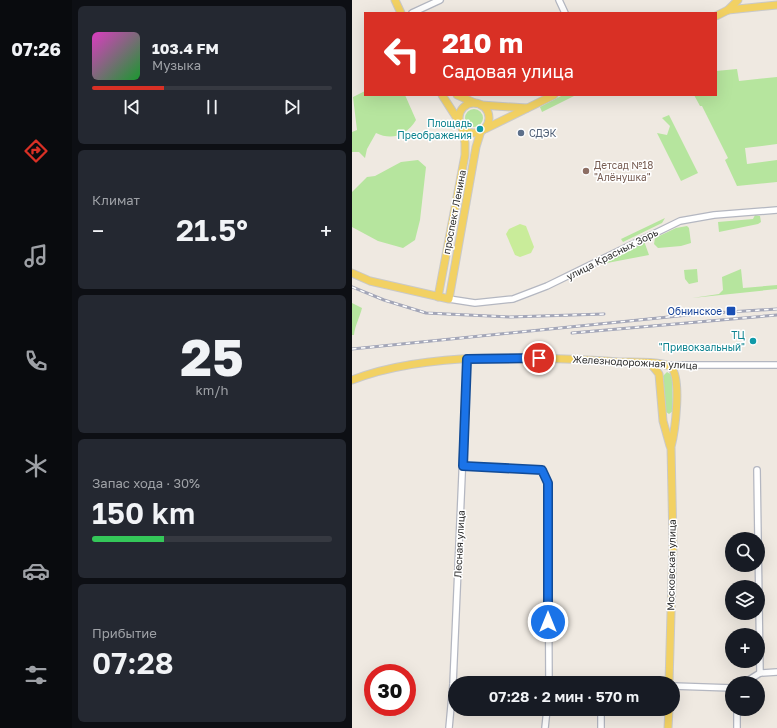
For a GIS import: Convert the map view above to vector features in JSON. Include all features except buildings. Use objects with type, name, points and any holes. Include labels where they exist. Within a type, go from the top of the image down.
[{"type":"main road","points":[[394,0],[400,12]]},
{"type":"main road","points":[[717,16],[728,10],[738,0]]},
{"type":"main road","points":[[728,10],[777,5]]},
{"type":"main road","name":"проспект Ленина","points":[[438,297],[466,143],[461,126],[443,96]]},
{"type":"main road","points":[[459,96],[479,104],[486,110],[489,116],[488,123],[483,130]]},
{"type":"main road","points":[[527,108],[470,104],[462,110],[459,117],[461,126],[471,133],[483,130],[512,117],[552,96]]},
{"type":"main road","name":"проспект Ленина","points":[[449,299],[476,147],[483,130]]},
{"type":"main road","points":[[352,272],[370,281],[449,299]]},
{"type":"main road","name":"Железнодорожная улица","points":[[352,380],[391,367],[467,359],[539,358],[667,365]]},
{"type":"main road","points":[[650,363],[659,374],[663,367],[667,365],[673,368],[675,374]]},
{"type":"main road","name":"Московская улица","points":[[659,374],[663,414],[671,447],[673,544],[669,676]]},
{"type":"main road","name":"Московская улица","points":[[671,447],[676,411],[675,374]]},
{"type":"main road","points":[[663,414],[666,417],[670,417],[676,411]]},
{"type":"main road","points":[[668,728],[669,716]]},
{"type":"street","points":[[414,12],[440,0]]},
{"type":"street","points":[[559,0],[565,12]]},
{"type":"street","name":"улица Красных Зорь","points":[[449,299],[475,303],[513,299],[547,286],[680,222],[714,215],[777,210]]},
{"type":"street","name":"Лесная улица","points":[[454,676],[467,359]]},
{"type":"street","name":"Железнодорожная улица","points":[[667,365],[777,365]]},
{"type":"street","points":[[675,374],[682,365]]},
{"type":"street","points":[[463,466],[542,470],[548,483],[549,676]]},
{"type":"street","points":[[757,470],[760,673]]},
{"type":"street","points":[[755,676],[760,673],[777,672]]},
{"type":"street","points":[[680,686],[725,688]]},
{"type":"street","name":"Лесная улица","points":[[449,728],[450,716]]},
{"type":"street","points":[[545,728],[546,716]]},
{"type":"street","points":[[601,716],[601,728]]},
{"type":"street","points":[[737,716],[737,728]]},
{"type":"green space","points":[[737,69],[739,81],[777,77],[777,144],[745,148],[747,164],[777,160],[777,182],[737,186],[725,160],[728,158],[702,106],[700,106],[695,96],[717,96],[717,71]]},
{"type":"green space","points":[[364,92],[364,96],[405,96],[416,120],[404,133],[399,135],[388,136],[376,133],[367,149],[365,158],[359,152],[352,152],[352,132],[357,130],[353,97]]},
{"type":"green space","points":[[561,96],[574,96],[542,112],[540,107]]},
{"type":"green space","points":[[474,109],[481,111],[483,118],[481,125],[474,127],[467,125],[465,118],[467,111]]},
{"type":"green space","points":[[669,115],[698,173],[681,181],[657,133],[667,135],[670,126],[662,118]]},
{"type":"green space","points":[[418,160],[426,167],[420,220],[415,240],[403,248],[378,241],[352,227],[352,192],[367,177],[375,176],[401,162]]},
{"type":"green space","points":[[755,215],[760,216],[761,222],[758,224],[719,232],[718,222],[753,219]]},
{"type":"green space","points":[[665,218],[662,223],[623,242],[621,239]]},
{"type":"green space","points":[[520,224],[526,226],[534,247],[531,253],[520,257],[515,255],[506,234],[509,229]]},
{"type":"green space","points":[[687,226],[689,228],[691,243],[681,246],[658,248],[654,244],[655,238],[676,228]]},
{"type":"green space","points":[[644,241],[649,255],[607,263],[607,260]]},
{"type":"green space","points":[[697,269],[698,282],[689,284],[685,279],[684,270]]},
{"type":"green space","points":[[741,269],[743,288],[777,285],[777,289],[692,298],[719,294],[723,290],[722,277]]},
{"type":"green space","points":[[352,303],[362,308],[354,335],[352,335]]},
{"type":"green space","points":[[667,372],[672,375],[673,411],[669,414],[666,412],[663,376]]},
{"type":"railway","points":[[352,287],[384,300],[426,313],[510,317],[604,314]]},
{"type":"railway","points":[[352,349],[698,314],[777,309]]},
{"type":"railway","points":[[572,333],[777,315]]},
{"type":"place","name":"Площадь Преображения","points":[[480,129]]},
{"type":"place","name":"СДЭК","points":[[521,133]]},
{"type":"place","name":"Детсад №18 \"Алёнушка\"","points":[[586,171]]},
{"type":"place","name":"Обнинское","points":[[731,311]]},
{"type":"place","name":"ТЦ \"Привокзальный\"","points":[[753,341]]},
{"type":"route","points":[[539,358],[467,359],[463,466],[542,470],[548,483],[548,622]]}]
